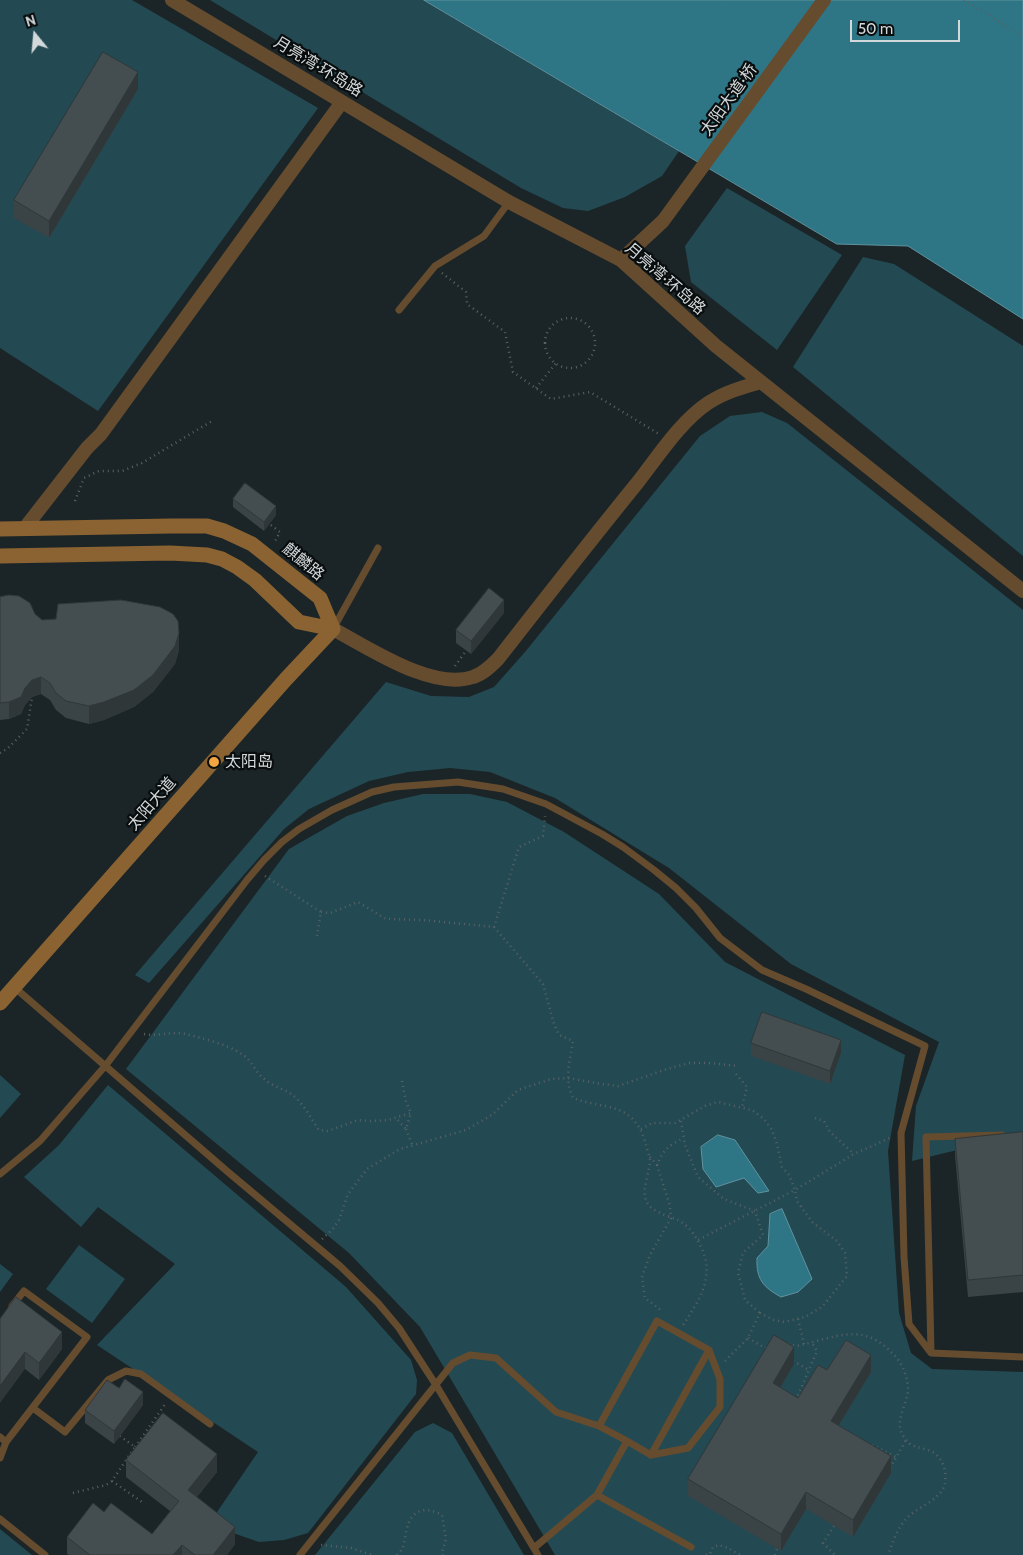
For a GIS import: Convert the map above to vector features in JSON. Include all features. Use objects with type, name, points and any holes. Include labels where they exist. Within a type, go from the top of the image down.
[{"type":"main road","name":"麒麟路","points":[[0,529],[207,526],[238,536],[268,556],[320,598],[333,629]]},
{"type":"main road","points":[[0,556],[170,553],[207,555],[222,559],[249,576],[300,622],[333,629]]},
{"type":"main road","name":"太阳大道","points":[[0,1003],[286,678],[333,629]]},
{"type":"street","name":"月亮湾·环岛路","points":[[172,0],[509,202],[621,260],[716,346],[1023,591]]},
{"type":"street","name":"太阳大道·桥","points":[[621,260],[663,221],[824,0]]},
{"type":"street","points":[[24,529],[86,448],[100,434],[342,102]]},
{"type":"street","points":[[333,629],[398,663],[444,679],[458,680],[474,677],[485,671],[498,659],[690,418],[708,403],[740,387],[761,382]]},
{"type":"lane","points":[[399,310],[434,266],[484,236],[509,202]]},
{"type":"lane","points":[[333,629],[378,548]]},
{"type":"lane","points":[[0,1174],[40,1141],[106,1065],[255,870],[282,842],[316,819],[372,792],[394,787],[439,782],[466,783],[503,789],[546,804],[623,847],[676,888],[696,908],[720,938],[762,970],[926,1046],[901,1133],[904,1257],[909,1324],[931,1352],[1023,1357]]},
{"type":"lane","points":[[14,987],[340,1266],[378,1303],[399,1328],[436,1385],[538,1555]]},
{"type":"lane","points":[[931,1352],[926,1137],[1013,1134]]},
{"type":"lane","points":[[0,1458],[3,1439],[33,1408],[87,1337],[24,1291],[6,1314]]},
{"type":"lane","points":[[300,1555],[453,1363],[470,1355],[496,1358],[556,1412],[599,1426],[651,1454],[688,1448],[720,1407],[720,1379],[709,1350],[657,1321],[599,1426]]},
{"type":"lane","points":[[651,1454],[709,1350]]},
{"type":"lane","points":[[33,1408],[65,1432],[108,1380],[126,1372],[141,1374],[210,1424]]},
{"type":"lane","points":[[534,1548],[597,1495],[627,1441]]},
{"type":"lane","points":[[597,1495],[691,1547]]},
{"type":"lane","points":[[0,1519],[45,1555]]},
{"type":"path","points":[[964,0],[1023,36]]},
{"type":"path","points":[[434,266],[466,292],[467,304],[505,332],[513,372],[551,399],[590,392],[671,441]]},
{"type":"path","points":[[566,318],[582,320],[594,332],[595,348],[592,356],[580,366],[572,368],[556,364],[550,358],[545,342],[551,327],[558,321],[566,318]]},
{"type":"path","points":[[536,388],[556,364]]},
{"type":"path","points":[[75,501],[84,478],[99,471],[122,471],[142,463],[212,422]]},
{"type":"path","points":[[262,518],[280,532],[268,556]]},
{"type":"path","points":[[444,679],[471,644]]},
{"type":"path","points":[[0,753],[7,749],[27,728],[32,697]]},
{"type":"path","points":[[494,928],[519,847],[543,836],[546,804]]},
{"type":"path","points":[[255,870],[321,912],[330,913],[358,902],[386,919],[423,920],[494,928],[542,984],[559,1035],[572,1041],[568,1089],[573,1098],[620,1109],[632,1117],[641,1129],[650,1159],[645,1197],[652,1208],[678,1220],[691,1230],[705,1254],[706,1284],[700,1300],[682,1327],[675,1321]]},
{"type":"path","points":[[317,936],[321,912]]},
{"type":"path","points":[[133,1029],[144,1034],[183,1034],[212,1040],[239,1053],[247,1058],[263,1079],[292,1094],[302,1104],[319,1130],[328,1131],[358,1120],[369,1121],[396,1118],[411,1113]]},
{"type":"path","points":[[315,1245],[332,1230],[339,1220],[348,1194],[367,1169],[400,1149],[466,1130],[494,1114],[518,1090],[551,1079],[568,1078],[618,1086],[690,1063],[738,1066]]},
{"type":"path","points":[[736,1074],[747,1087],[742,1107]]},
{"type":"path","points":[[402,1081],[406,1102],[411,1113],[406,1130]]},
{"type":"path","points":[[641,1129],[652,1123],[675,1124],[705,1106],[718,1102],[752,1110],[764,1118],[772,1130],[782,1166],[795,1190],[797,1201],[812,1222],[837,1241],[845,1253],[847,1276],[822,1307],[798,1319],[784,1322],[774,1320],[760,1313],[745,1300],[738,1273],[743,1254],[763,1236],[754,1211],[724,1198],[698,1177],[684,1138],[681,1121]]},
{"type":"path","points":[[396,1118],[406,1130],[412,1145]]},
{"type":"path","points":[[815,1118],[824,1121],[830,1132],[854,1154]]},
{"type":"path","points":[[698,1240],[795,1190],[854,1154],[901,1133]]},
{"type":"path","points":[[657,1165],[662,1154],[671,1144],[684,1138]]},
{"type":"path","points":[[649,1156],[657,1165],[670,1206],[671,1218],[650,1255],[642,1277],[645,1298],[667,1315]]},
{"type":"path","points":[[717,1369],[748,1338],[760,1313]]},
{"type":"path","points":[[798,1319],[804,1344]]},
{"type":"path","points":[[783,1343],[796,1346],[850,1334],[862,1334],[877,1339],[889,1349],[898,1358],[906,1374],[908,1390],[900,1419],[901,1432],[910,1445],[934,1453],[941,1461],[946,1472],[945,1484],[940,1494],[905,1519],[888,1555]]},
{"type":"path","points":[[748,1338],[765,1348],[772,1348]]},
{"type":"path","points":[[795,1403],[817,1351],[812,1343]]},
{"type":"path","points":[[793,1352],[796,1346]]},
{"type":"path","points":[[789,1358],[809,1370]]},
{"type":"path","points":[[73,1492],[106,1485],[112,1481],[171,1396]]},
{"type":"path","points":[[120,1436],[135,1447]]},
{"type":"path","points":[[888,1471],[906,1439]]},
{"type":"path","points":[[871,1444],[896,1457]]},
{"type":"path","points":[[112,1481],[142,1502]]},
{"type":"path","points":[[397,1555],[402,1548],[407,1526],[414,1516],[422,1510],[432,1510],[442,1514],[446,1539],[442,1552],[443,1555]]},
{"type":"path","points":[[834,1526],[823,1543],[835,1555]]},
{"type":"path","points":[[309,1544],[351,1548],[372,1555]]},
{"type":"path","points":[[706,1555],[710,1554],[714,1547],[719,1545],[740,1555]]},
{"type":"path","points":[[775,1555],[777,1549]]},
{"type":"shaded area","points":[[0,0],[132,0],[318,108],[98,411],[0,348]]},
{"type":"shaded area","points":[[210,0],[424,0],[679,151],[662,176],[625,197],[588,211],[563,208],[521,188]]},
{"type":"shaded area","points":[[424,0],[1023,0],[1023,319],[908,246],[837,244]]},
{"type":"shaded area","points":[[727,188],[842,255],[777,350],[691,282],[685,246]]},
{"type":"shaded area","points":[[863,257],[894,264],[1023,346],[1023,556],[793,367]]},
{"type":"shaded area","points":[[762,412],[787,423],[1023,610],[1023,1134],[912,1161],[916,1106],[939,1042],[791,964],[669,868],[555,798],[490,772],[450,768],[408,772],[369,781],[309,809],[284,829],[149,983],[135,975],[386,682],[431,696],[469,697],[494,687],[525,652],[700,436],[730,416]]},
{"type":"shaded area","points":[[423,794],[470,794],[507,802],[564,832],[659,894],[725,962],[905,1055],[888,1151],[899,1313],[911,1353],[932,1369],[1023,1372],[1023,1555],[555,1555],[420,1327],[349,1253],[126,1069],[289,849],[347,816],[384,803]]},
{"type":"shaded area","points":[[0,1075],[21,1094],[0,1118]]},
{"type":"shaded area","points":[[108,1085],[346,1287],[411,1360],[417,1380],[416,1394],[308,1533],[284,1540],[259,1542],[233,1533],[215,1515],[258,1452],[97,1345],[175,1264],[98,1207],[81,1227],[24,1177],[59,1145]]},
{"type":"shaded area","points":[[718,1135],[735,1140],[769,1191],[758,1193],[744,1178],[716,1187],[703,1169],[701,1147]]},
{"type":"shaded area","points":[[782,1209],[812,1279],[798,1292],[781,1297],[762,1282],[759,1277],[757,1258],[768,1246],[770,1214]]},
{"type":"shaded area","points":[[79,1245],[125,1279],[92,1323],[46,1289]]},
{"type":"shaded area","points":[[0,1264],[13,1274],[0,1292]]},
{"type":"shaded area","points":[[433,1423],[452,1433],[524,1555],[315,1555],[415,1432]]},
{"type":"shaded area","points":[[0,1529],[32,1555],[0,1555]]},
{"type":"building","points":[[103,52],[138,72],[49,221],[14,200]]},
{"type":"building","points":[[245,483],[276,506],[264,522],[233,499]]},
{"type":"building","points":[[489,588],[504,600],[471,641],[456,630]]},
{"type":"building","points":[[9,595],[19,596],[30,603],[35,614],[42,620],[56,619],[58,604],[121,600],[160,607],[173,614],[178,621],[179,633],[175,646],[153,675],[134,690],[104,702],[89,706],[66,701],[56,693],[50,683],[41,677],[32,680],[25,688],[21,697],[9,702],[0,703],[0,597]]},
{"type":"building","points":[[762,1012],[841,1040],[830,1071],[751,1043]]},
{"type":"building","points":[[1023,1132],[1023,1275],[968,1280],[955,1139]]},
{"type":"building","points":[[16,1297],[62,1332],[39,1363],[25,1352],[0,1386],[0,1319]]},
{"type":"building","points":[[774,1335],[794,1347],[773,1383],[798,1398],[818,1365],[827,1370],[846,1340],[871,1355],[831,1421],[891,1456],[853,1520],[806,1492],[781,1534],[688,1479]]},
{"type":"building","points":[[125,1379],[143,1392],[114,1431],[85,1410],[107,1380],[119,1388]]},
{"type":"building","points":[[163,1413],[217,1454],[188,1490],[235,1527],[213,1555],[195,1555],[182,1545],[173,1555],[90,1555],[67,1537],[93,1503],[104,1512],[111,1503],[152,1534],[179,1501],[126,1460]]},
{"type":"place","name":"太阳岛","points":[[214,762]]}]
